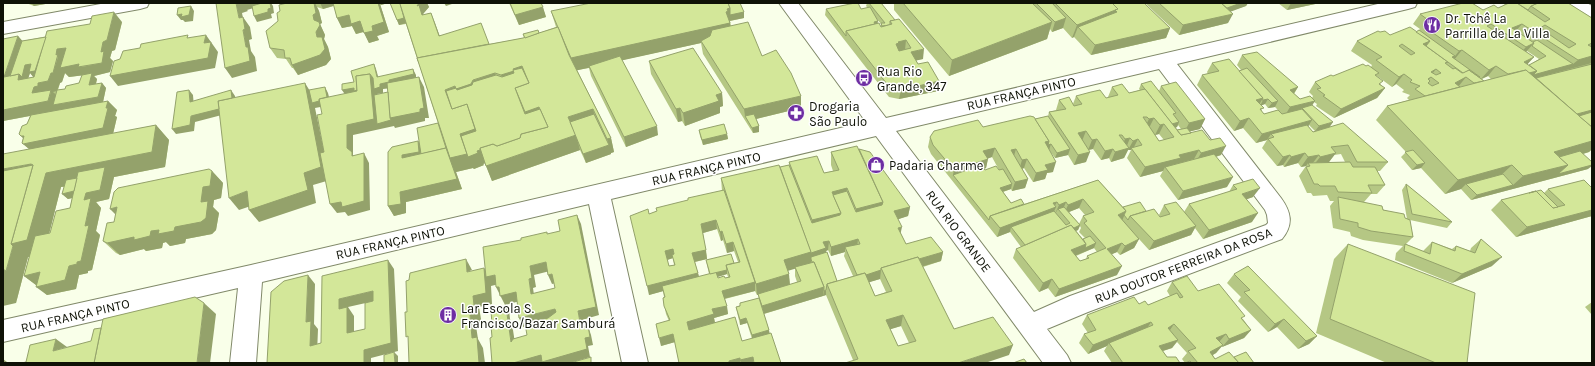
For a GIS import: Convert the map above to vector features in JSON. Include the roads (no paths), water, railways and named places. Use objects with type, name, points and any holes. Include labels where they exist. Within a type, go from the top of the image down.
[{"type":"street","points":[[3,28],[140,3]]},
{"type":"street","name":"RUA RIO GRANDE","points":[[788,3],[1058,363]]},
{"type":"street","name":"RUA FRANÇA PINTO","points":[[3,331],[251,275],[1408,3]]},
{"type":"street","points":[[1574,3],[1592,14]]},
{"type":"street","name":"RUA DOUTOR FERREIRA DA ROSA","points":[[1029,325],[1079,304],[1274,232],[1278,228],[1281,220],[1274,204],[1163,60]]},
{"type":"street","points":[[598,193],[635,363]]},
{"type":"street","points":[[243,363],[251,275]]},
{"type":"place","name":"Dr. Tchê La Parrilla de La Villa","points":[[1432,25]]},
{"type":"place","name":"Rua Rio Grande, 347","points":[[864,78]]},
{"type":"place","name":"Drogaria São Paulo","points":[[796,113]]},
{"type":"place","name":"Padaria Charme","points":[[876,165]]},
{"type":"place","name":"Lar Escola S. Francisco/Bazar Samburá","points":[[448,315]]}]
